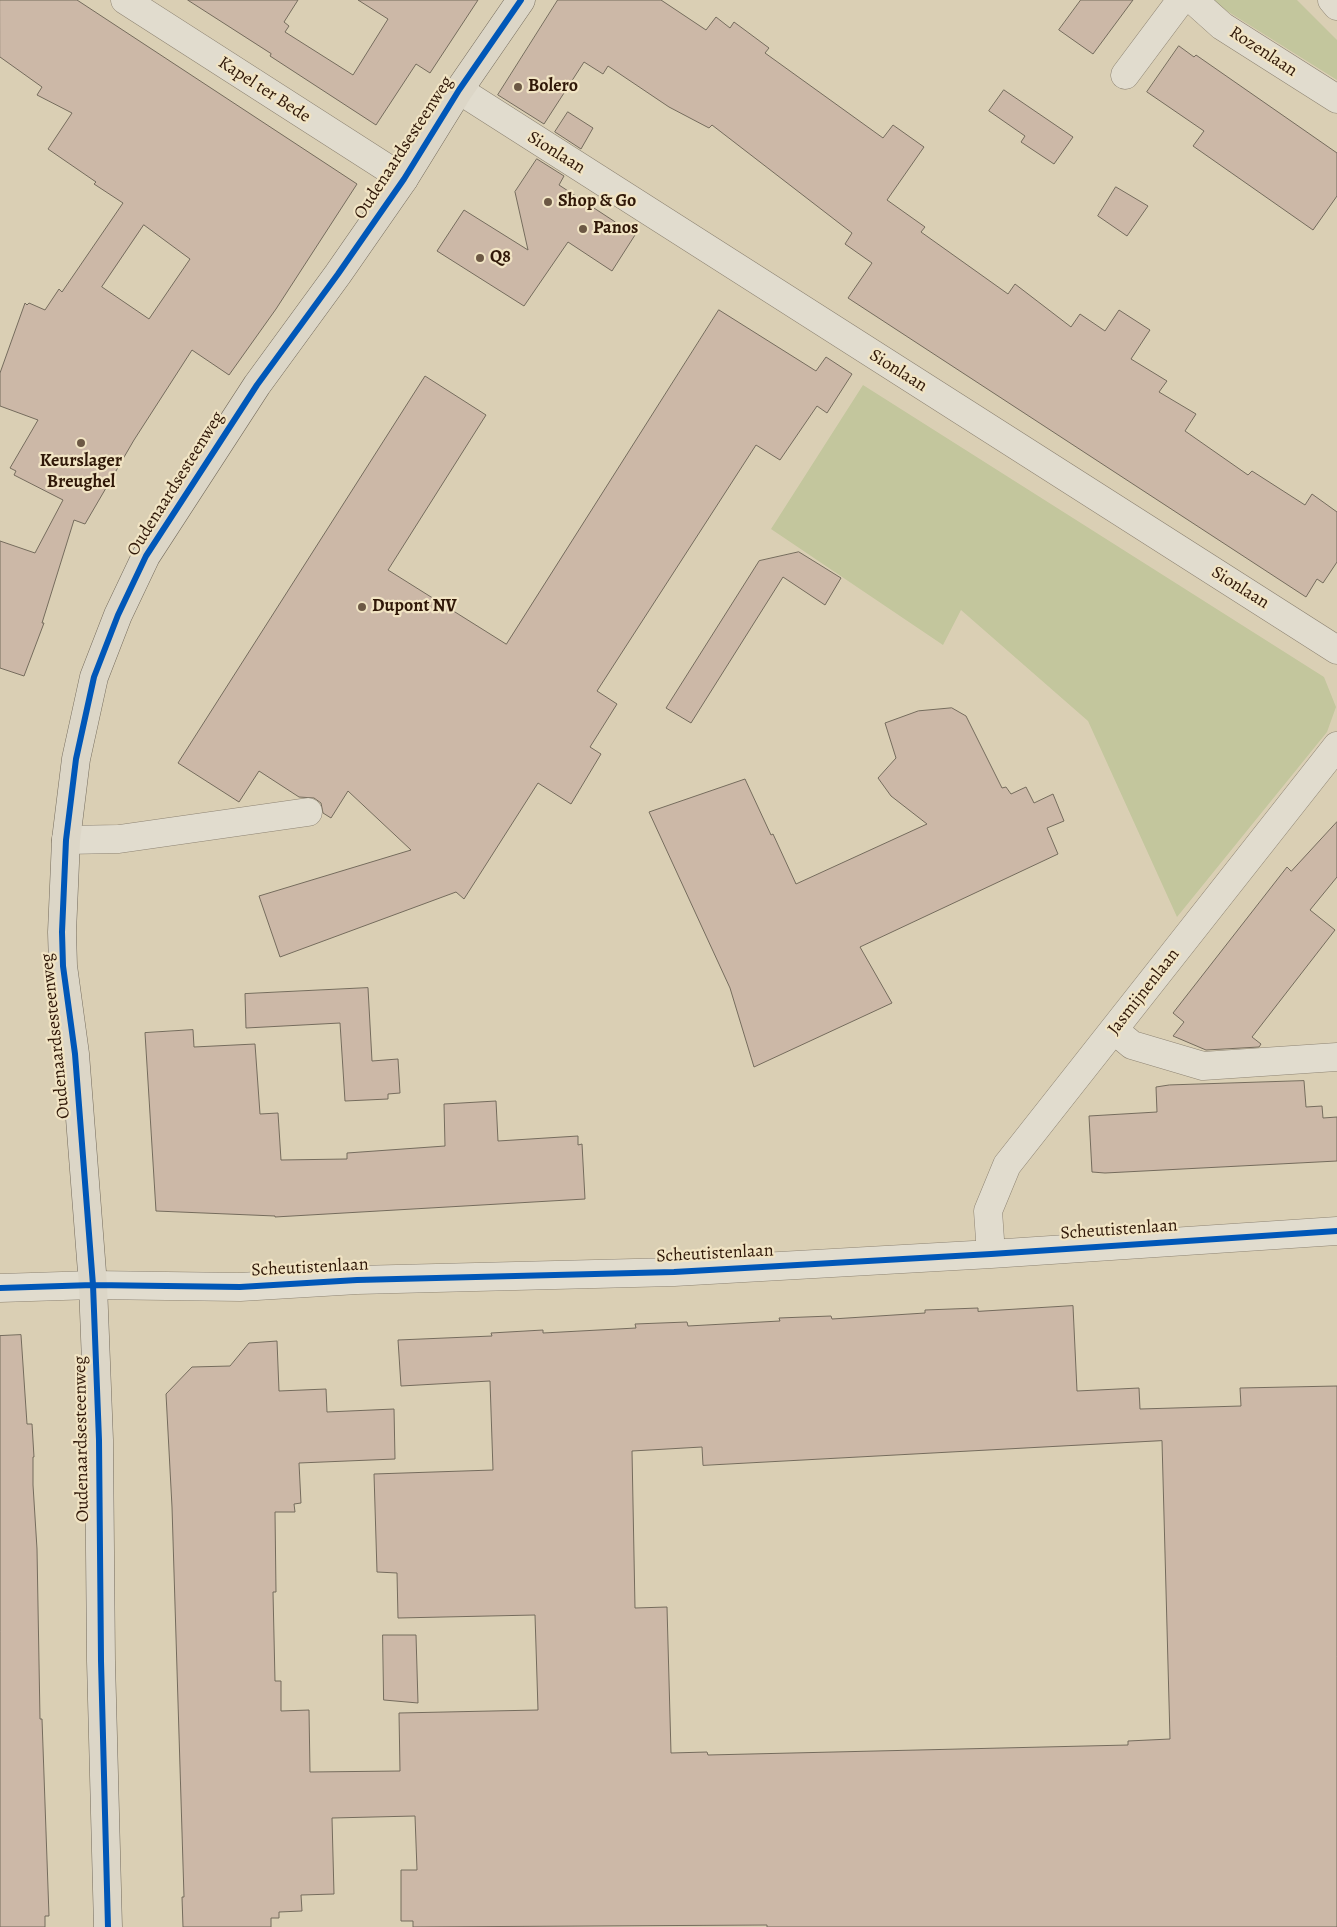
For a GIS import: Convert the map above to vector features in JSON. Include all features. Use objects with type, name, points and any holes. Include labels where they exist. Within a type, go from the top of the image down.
[{"type":"main road","name":"Oudenaardsesteenweg","points":[[108,1927],[101,1661],[99,1440],[93,1285],[75,1054],[63,966],[62,932],[66,840],[76,759],[94,677],[118,615],[146,556],[257,385],[404,179],[460,90],[521,0]]},
{"type":"street","name":"Kapel ter Bede","points":[[125,0],[404,179]]},
{"type":"street","points":[[1125,75],[1181,0]]},
{"type":"street","name":"Rozenlaan","points":[[1193,0],[1222,26],[1337,99]]},
{"type":"street","points":[[1332,0],[1337,6]]},
{"type":"street","name":"Sionlaan","points":[[460,90],[1337,650]]},
{"type":"street","name":"Jasmijnenlaan","points":[[991,1254],[988,1211],[1007,1165],[1337,746]]},
{"type":"street","points":[[66,840],[119,839],[308,812]]},
{"type":"street","points":[[1114,1030],[1132,1045],[1203,1066],[1337,1057]]},
{"type":"street","name":"Scheutistenlaan","points":[[0,1288],[93,1285],[240,1287],[356,1280],[674,1272],[991,1254],[1337,1231]]},
{"type":"green space","points":[[1297,0],[1337,40],[1337,80],[1211,1]]},
{"type":"green space","points":[[863,385],[1324,677],[1336,707],[1327,732],[1177,917],[1088,721],[961,610],[943,645],[771,529]]},
{"type":"building","points":[[0,0],[77,0],[357,184],[276,309],[229,375],[192,350],[134,440],[85,524],[74,520],[42,623],[44,623],[24,676],[0,668],[0,541],[35,553],[63,500],[14,475],[16,471],[10,468],[38,420],[0,406],[0,373],[25,303],[45,310],[59,289],[62,292],[123,203],[94,184],[96,182],[48,149],[72,113],[37,95],[42,87],[0,57]],"holes":[[[144,225],[190,259],[149,319],[102,287]]]},
{"type":"building","points":[[188,0],[298,0],[284,22],[289,26],[285,32],[353,75],[388,19],[358,0],[478,0],[430,73],[416,64],[376,125]]},
{"type":"building","points":[[558,0],[661,0],[706,30],[716,17],[730,28],[734,22],[769,48],[765,53],[883,138],[893,125],[924,147],[887,200],[925,227],[921,232],[1008,294],[1015,284],[1071,327],[1080,314],[1105,331],[1119,310],[1150,330],[1131,359],[1167,381],[1159,392],[1196,414],[1185,431],[1248,475],[1252,471],[1305,505],[1312,494],[1337,512],[1337,562],[1323,583],[1317,579],[1306,597],[848,298],[872,263],[845,244],[852,233],[712,125],[709,128],[669,107],[608,66],[603,74],[584,62],[544,124],[498,95]]},
{"type":"building","points":[[1081,0],[1133,0],[1093,54],[1059,30]]},
{"type":"building","points":[[1179,46],[1194,57],[1196,55],[1337,153],[1337,196],[1313,230],[1193,146],[1204,131],[1147,92]]},
{"type":"building","points":[[1004,90],[1073,137],[1054,164],[1021,142],[1025,136],[989,111]]},
{"type":"building","points":[[568,112],[593,128],[581,149],[555,132]]},
{"type":"building","points":[[537,159],[564,176],[559,185],[635,235],[612,271],[568,242],[524,306],[437,251],[464,210],[528,250],[515,192]]},
{"type":"building","points":[[1116,187],[1148,206],[1127,236],[1098,216]]},
{"type":"building","name":"Dupont NV","points":[[719,310],[816,371],[826,357],[852,374],[827,413],[817,406],[780,460],[756,445],[597,691],[617,704],[590,747],[601,754],[571,804],[538,783],[464,899],[456,892],[280,957],[259,896],[411,850],[348,791],[331,818],[323,813],[321,803],[314,798],[299,797],[259,771],[239,802],[178,763],[425,376],[486,415],[388,570],[506,644]]},
{"type":"building","points":[[799,552],[841,578],[825,605],[783,577],[691,723],[666,708],[759,561]]},
{"type":"building","points":[[952,708],[966,716],[1002,788],[1006,787],[1011,794],[1026,787],[1034,803],[1053,794],[1064,821],[1047,828],[1058,854],[860,947],[892,1003],[754,1067],[730,988],[649,812],[745,779],[796,884],[927,824],[891,796],[878,778],[896,758],[885,723],[918,711]]},
{"type":"building","points":[[1337,822],[1337,877],[1310,910],[1335,930],[1252,1037],[1261,1044],[1259,1047],[1206,1050],[1173,1036],[1184,1022],[1173,1013],[1287,867],[1291,871]]},
{"type":"building","points":[[368,988],[372,1061],[398,1059],[400,1093],[388,1094],[388,1099],[345,1101],[340,1023],[246,1028],[245,994]]},
{"type":"building","points":[[193,1030],[194,1047],[255,1044],[260,1114],[278,1113],[281,1160],[347,1159],[347,1153],[445,1146],[444,1104],[496,1101],[498,1141],[578,1136],[578,1145],[582,1144],[585,1199],[275,1217],[156,1211],[145,1033]]},
{"type":"building","points":[[1304,1081],[1306,1107],[1322,1106],[1323,1118],[1337,1117],[1337,1161],[1105,1173],[1092,1172],[1089,1116],[1157,1112],[1156,1087]]},
{"type":"building","points":[[1073,1306],[1077,1391],[1139,1388],[1140,1409],[1241,1406],[1240,1388],[1337,1386],[1337,1927],[767,1927],[767,1925],[413,1927],[413,1921],[401,1921],[401,1870],[417,1870],[415,1816],[332,1818],[334,1894],[301,1895],[302,1911],[279,1912],[279,1918],[271,1918],[271,1927],[183,1927],[182,1897],[184,1897],[172,1507],[166,1394],[192,1367],[230,1366],[249,1343],[277,1341],[279,1391],[326,1389],[327,1412],[394,1409],[395,1459],[299,1463],[301,1503],[294,1504],[295,1512],[275,1512],[276,1592],[273,1592],[275,1681],[281,1681],[281,1711],[309,1710],[310,1772],[400,1771],[399,1713],[538,1710],[535,1615],[398,1618],[397,1573],[377,1572],[374,1474],[493,1470],[490,1381],[401,1386],[398,1340],[492,1336],[491,1333],[543,1330],[543,1333],[636,1328],[635,1324],[687,1322],[688,1326],[780,1321],[779,1318],[831,1316],[832,1319],[925,1313],[925,1310],[978,1308],[978,1311]],"holes":[[[1162,1441],[1170,1739],[1128,1741],[1128,1745],[708,1755],[707,1752],[671,1753],[667,1607],[635,1608],[632,1451],[702,1447],[703,1465]]]},
{"type":"building","points":[[21,1335],[27,1424],[32,1424],[34,1457],[33,1485],[37,1549],[40,1719],[42,1719],[49,1916],[45,1916],[45,1927],[0,1927],[0,1336]]},
{"type":"building","points":[[383,1635],[416,1635],[418,1703],[384,1700]]},
{"type":"cycle path","points":[[108,1927],[101,1661],[99,1440],[93,1285],[75,1054],[63,966],[62,932],[66,840],[76,759],[94,677],[118,615],[146,556],[257,385],[404,179],[459,90],[521,0]]},
{"type":"cycle path","points":[[0,1288],[93,1285],[240,1287],[357,1280],[674,1272],[991,1254],[1337,1231]]},
{"type":"place","name":"Bolero","points":[[518,87]]},
{"type":"place","name":"Shop & Go","points":[[548,202]]},
{"type":"place","name":"Panos","points":[[583,229]]},
{"type":"place","name":"Q8","points":[[480,258]]},
{"type":"place","name":"Keurslager Breughel","points":[[81,443]]},
{"type":"place","name":"Dupont NV","points":[[362,607]]}]
